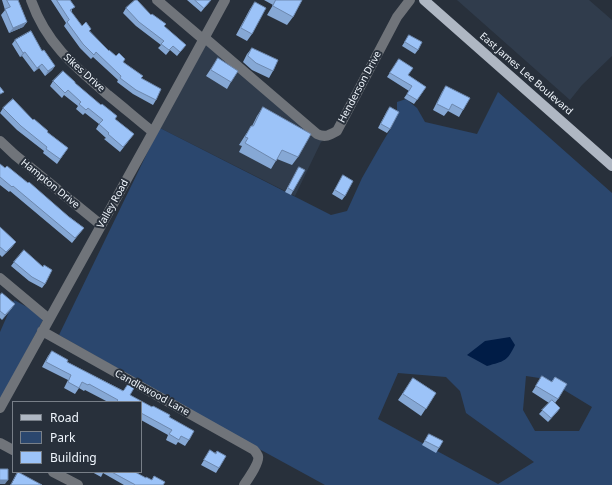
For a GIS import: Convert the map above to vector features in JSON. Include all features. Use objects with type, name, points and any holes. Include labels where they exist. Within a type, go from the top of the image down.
[{"type":"main road","name":"East James Lee Boulevard","points":[[424,0],[612,166]]},
{"type":"street","name":"Sikes Drive","points":[[31,0],[41,24],[55,45],[72,65],[153,132]]},
{"type":"street","name":"Henderson Drive","points":[[157,0],[321,136],[328,136],[337,130],[397,17],[410,0]]},
{"type":"street","name":"Valley Road","points":[[0,408],[225,0]]},
{"type":"street","name":"Hampton Drive","points":[[0,140],[15,155],[102,225]]},
{"type":"street","points":[[0,278],[49,319]]},
{"type":"street","name":"Candlewood Lane","points":[[42,331],[254,450],[258,458],[257,462],[244,485]]},
{"type":"street","points":[[0,443],[12,449]]},
{"type":"street","points":[[55,473],[78,485]]},
{"type":"shaded area","points":[[457,0],[589,0],[612,20],[612,56],[582,85],[570,100]]},
{"type":"shaded area","points":[[206,44],[323,141],[321,142],[295,196],[160,128]]},
{"type":"shaded area","points":[[510,337],[515,345],[510,355],[501,362],[487,366],[467,355],[485,341]]},
{"type":"green space","points":[[498,92],[612,193],[612,485],[325,485],[59,335],[160,128],[331,215],[347,211],[362,178],[397,115],[397,102],[406,99],[417,108],[425,122],[477,134]],"holes":[[[398,373],[446,377],[460,391],[466,413],[534,462],[498,484],[378,419]],[[526,376],[546,379],[592,407],[579,431],[535,431],[523,410]]]},
{"type":"green space","points":[[14,300],[29,308],[43,320],[0,400],[0,332]]},
{"type":"building","points":[[7,0],[18,0],[27,22],[13,28],[5,9],[10,7]]},
{"type":"building","points":[[57,0],[70,0],[75,7],[70,10],[82,26],[86,22],[91,29],[89,31],[109,51],[116,56],[119,53],[125,59],[123,62],[143,76],[141,78],[161,89],[156,100],[136,90],[120,78],[121,76],[96,52],[94,55],[83,44],[67,22],[69,20]]},
{"type":"building","points":[[137,0],[151,15],[152,14],[166,24],[164,26],[186,45],[180,52],[173,46],[169,50],[161,44],[164,41],[139,22],[126,8]]},
{"type":"building","points":[[195,0],[211,0],[204,8]]},
{"type":"building","points":[[276,0],[302,0],[293,17],[273,6]]},
{"type":"building","points":[[255,2],[266,8],[252,34],[241,28]]},
{"type":"building","points":[[31,31],[42,51],[44,50],[55,66],[48,71],[42,64],[37,68],[25,52],[23,53],[15,40]]},
{"type":"building","points":[[409,35],[422,42],[418,50],[405,42]]},
{"type":"building","points":[[252,48],[278,60],[273,71],[256,63],[248,56]]},
{"type":"building","points":[[218,58],[238,71],[231,82],[211,70]]},
{"type":"building","points":[[399,59],[413,68],[408,75],[426,87],[417,100],[407,94],[412,86],[390,73]]},
{"type":"building","points":[[63,71],[101,105],[102,104],[117,116],[115,119],[134,134],[123,147],[99,124],[103,120],[88,108],[86,110],[79,104],[81,102],[68,90],[65,93],[53,81]]},
{"type":"building","points":[[446,86],[470,98],[463,110],[452,104],[449,110],[437,104]]},
{"type":"building","points":[[0,87],[4,92],[0,94]]},
{"type":"building","points":[[13,99],[33,120],[34,119],[48,131],[47,132],[68,148],[60,159],[46,149],[47,147],[21,126],[3,108]]},
{"type":"building","points":[[263,107],[311,134],[298,157],[282,150],[276,161],[245,143],[248,138],[245,137],[251,126],[253,126]]},
{"type":"building","points":[[390,107],[399,112],[390,129],[381,124]]},
{"type":"building","points":[[0,164],[5,168],[7,166],[28,183],[29,182],[84,228],[75,238],[13,186],[12,187],[0,177]]},
{"type":"building","points":[[299,167],[305,170],[293,191],[288,188]]},
{"type":"building","points":[[343,175],[353,181],[345,196],[335,190]]},
{"type":"building","points":[[0,227],[16,242],[6,252],[0,247]]},
{"type":"building","points":[[24,250],[43,267],[44,265],[52,270],[45,284],[32,277],[14,262]]},
{"type":"building","points":[[2,293],[15,304],[5,315],[0,311],[0,295]]},
{"type":"building","points":[[52,351],[68,360],[67,362],[123,391],[128,384],[134,388],[130,395],[141,401],[117,401],[118,400],[89,384],[88,385],[82,382],[79,388],[68,382],[71,375],[46,362]]},
{"type":"building","points":[[542,376],[552,382],[555,377],[567,384],[558,399],[536,386]]},
{"type":"building","points":[[413,378],[436,393],[426,409],[403,394]]},
{"type":"building","points":[[552,400],[560,408],[551,418],[542,410]]},
{"type":"building","points":[[142,402],[170,415],[169,417],[194,431],[189,440],[181,436],[179,440],[169,434],[172,430],[142,414]]},
{"type":"building","points":[[429,434],[443,441],[439,448],[425,441]]},
{"type":"building","points":[[210,450],[216,454],[217,451],[226,456],[219,468],[204,460]]},
{"type":"building","points":[[0,469],[8,469],[8,480],[0,480]]},
{"type":"building","points":[[17,473],[20,473],[42,485],[11,485]]},
{"type":"building","points":[[114,473],[137,473],[152,480],[154,476],[165,482],[163,485],[136,485]]}]
